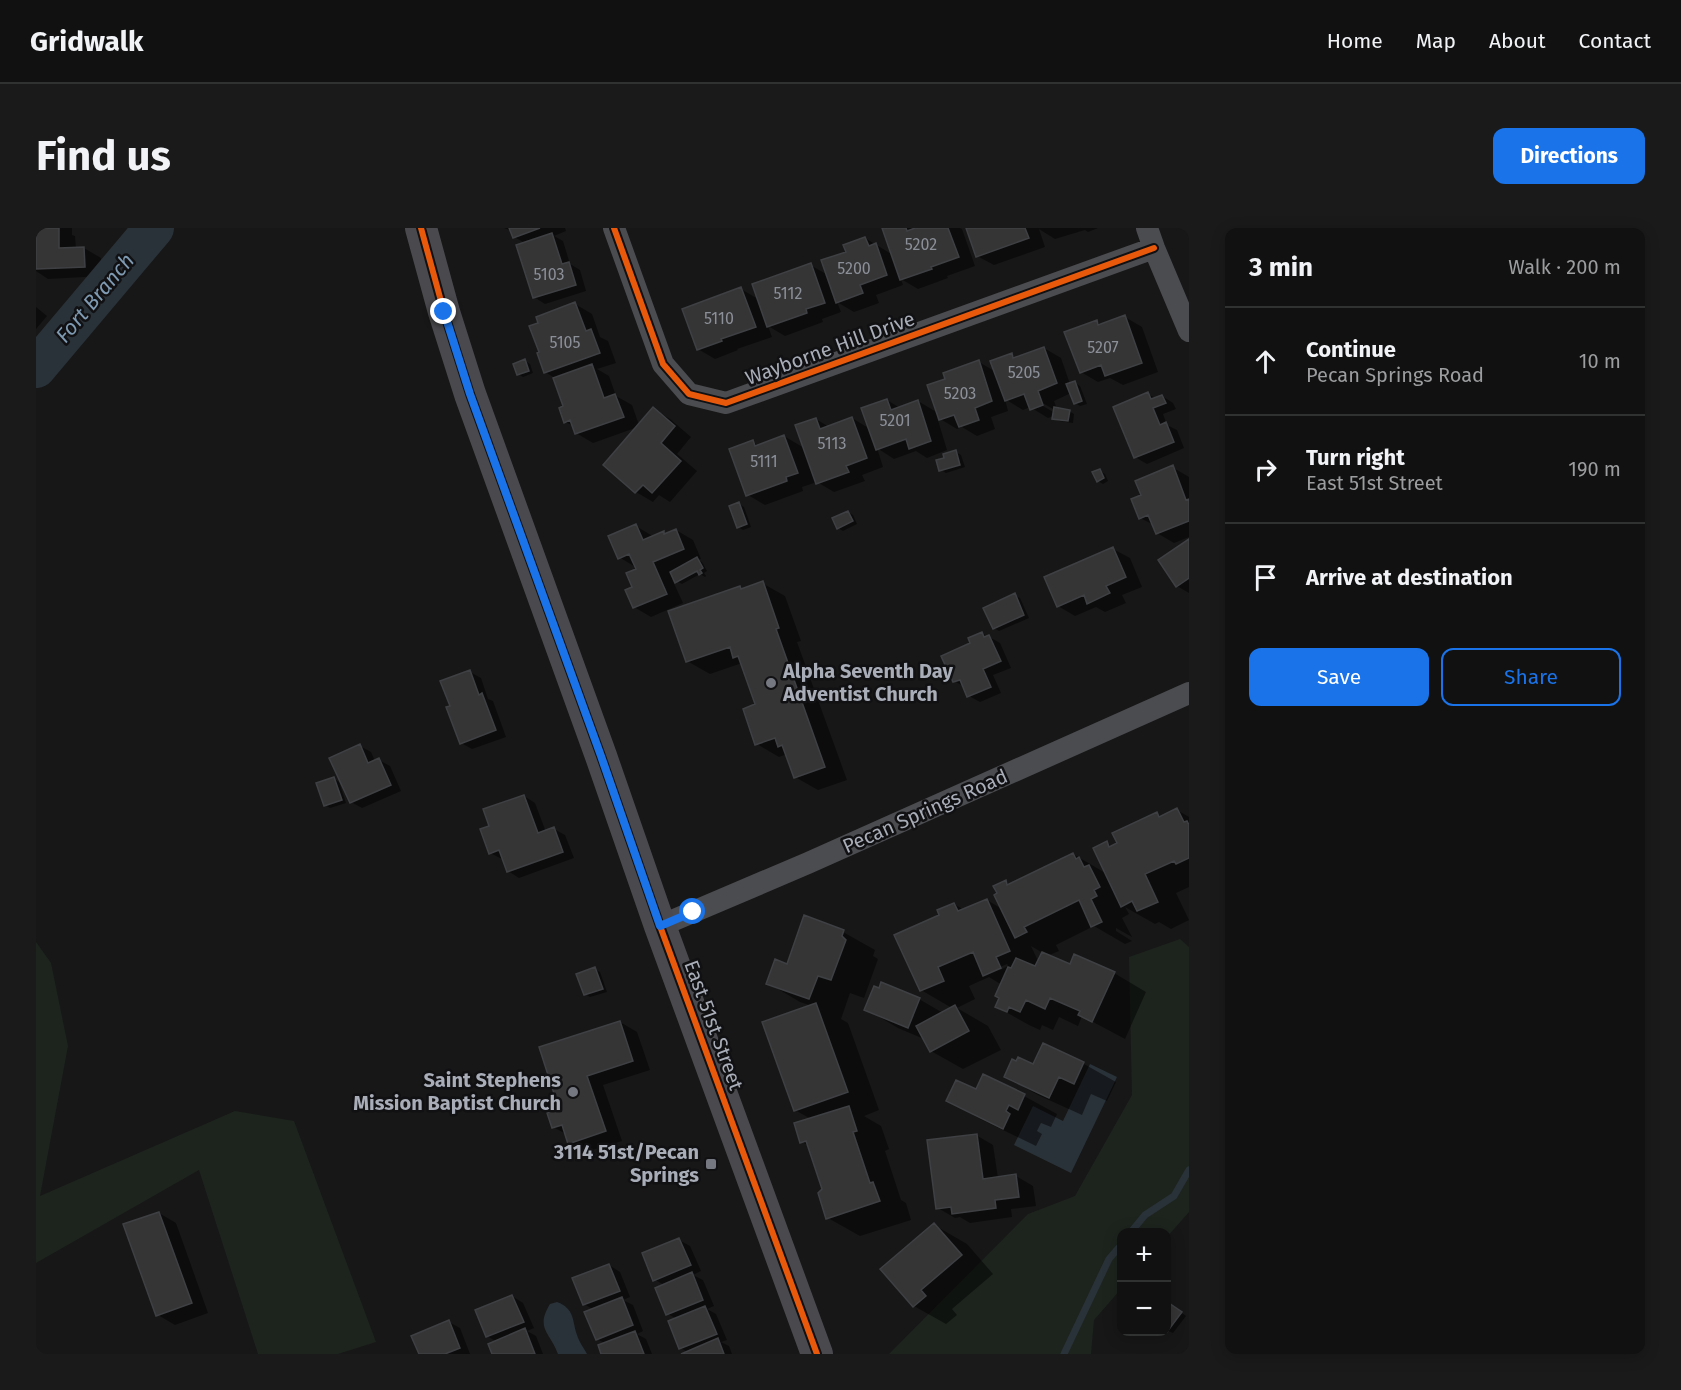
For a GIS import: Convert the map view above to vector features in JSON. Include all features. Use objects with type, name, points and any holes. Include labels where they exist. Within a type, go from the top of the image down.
[{"type":"main road","name":"East 51st Street","points":[[421,228],[470,394],[660,926],[817,1354]]},
{"type":"street","name":"Wayborne Hill Drive","points":[[614,228],[663,364],[688,394],[726,403],[1150,238]]},
{"type":"street","points":[[1150,238],[1189,331]]},
{"type":"street","name":"Pecan Springs Road","points":[[660,926],[808,863],[1189,693]]},
{"type":"shaded area","points":[[1180,939],[1189,947],[1189,1212],[1171,1232],[1171,1228],[1117,1228],[1117,1294],[1094,1320],[1091,1354],[889,1354],[1028,1214],[1075,1196],[1132,1095],[1129,957]]},
{"type":"shaded area","points":[[36,942],[51,963],[68,1046],[40,1196],[235,1111],[294,1121],[376,1342],[338,1354],[258,1354],[199,1170],[36,1263]]},
{"type":"shaded area","points":[[1090,1064],[1117,1077],[1071,1173],[1014,1145],[1033,1106],[1063,1121]]},
{"type":"shaded area","points":[[557,1302],[570,1312],[578,1338],[587,1354],[558,1354],[544,1325],[550,1304]]},
{"type":"building","points":[[36,228],[59,228],[59,248],[84,247],[85,267],[36,269]]},
{"type":"building","points":[[509,228],[540,228],[513,238]]},
{"type":"building","points":[[882,228],[906,228],[907,231],[915,228],[948,228],[959,257],[900,280]]},
{"type":"building","points":[[966,228],[1025,228],[1029,238],[976,257]]},
{"type":"building","points":[[552,233],[562,264],[569,262],[576,285],[533,298],[516,245]]},
{"type":"building","points":[[865,237],[869,246],[876,243],[887,275],[860,285],[863,293],[836,303],[821,260],[846,252],[843,245]]},
{"type":"building","points":[[811,263],[825,303],[806,309],[807,313],[767,327],[752,284]]},
{"type":"building","points":[[741,287],[756,327],[697,350],[682,309]]},
{"type":"building","points":[[575,302],[586,331],[591,329],[600,353],[544,373],[529,326],[538,323],[536,317]]},
{"type":"building","points":[[1125,315],[1142,363],[1105,376],[1101,365],[1080,373],[1064,332],[1097,320],[1098,325]]},
{"type":"building","points":[[1044,347],[1057,383],[1038,391],[1043,405],[1030,410],[1024,394],[1005,401],[990,361],[1012,353],[1013,358]]},
{"type":"building","points":[[525,359],[529,371],[517,375],[513,364]]},
{"type":"building","points":[[979,360],[992,401],[975,408],[979,420],[959,427],[954,415],[939,420],[927,385],[945,379],[943,373]]},
{"type":"building","points":[[592,364],[604,398],[615,394],[624,417],[575,434],[570,420],[564,423],[559,408],[563,406],[553,378]]},
{"type":"building","points":[[1075,381],[1082,401],[1074,404],[1066,384]]},
{"type":"building","points":[[1148,392],[1151,399],[1162,395],[1166,403],[1153,408],[1160,425],[1166,422],[1174,442],[1134,458],[1113,407]]},
{"type":"building","points":[[887,399],[891,410],[918,400],[931,441],[909,449],[906,439],[876,450],[861,408]]},
{"type":"building","points":[[653,407],[675,426],[661,443],[681,461],[652,493],[643,485],[635,493],[603,465]]},
{"type":"building","points":[[1054,407],[1070,410],[1068,421],[1052,419]]},
{"type":"building","points":[[852,417],[867,458],[846,466],[849,472],[816,484],[795,425],[816,418],[820,429]]},
{"type":"building","points":[[784,435],[798,473],[786,477],[787,481],[746,496],[729,449],[753,440],[755,446]]},
{"type":"building","points":[[956,450],[960,465],[939,471],[936,460],[944,458],[943,454]]},
{"type":"building","points":[[1173,465],[1186,500],[1189,499],[1189,521],[1156,534],[1148,515],[1139,519],[1131,499],[1141,495],[1135,481]]},
{"type":"building","points":[[1100,469],[1104,478],[1097,482],[1092,472]]},
{"type":"building","points":[[739,502],[747,524],[737,528],[729,506]]},
{"type":"building","points":[[848,511],[853,521],[837,529],[832,518]]},
{"type":"building","points":[[636,524],[643,540],[664,531],[664,534],[676,529],[684,549],[653,562],[667,594],[633,608],[625,590],[632,587],[626,573],[636,569],[629,554],[618,559],[608,536]]},
{"type":"building","points":[[1189,539],[1189,578],[1176,587],[1158,560]]},
{"type":"building","points":[[1113,547],[1126,577],[1106,586],[1110,593],[1087,604],[1084,595],[1057,607],[1044,577]]},
{"type":"building","points":[[697,557],[703,568],[700,570],[702,573],[699,575],[697,571],[675,583],[670,572]]},
{"type":"building","name":"Alpha Seventh Day Adventist Church","points":[[763,581],[779,628],[776,629],[825,767],[794,778],[782,745],[778,747],[775,738],[755,745],[743,709],[755,704],[738,656],[733,658],[730,647],[686,662],[668,611],[740,586],[741,589]]},
{"type":"building","points":[[1015,593],[1024,615],[993,629],[983,608]]},
{"type":"building","points":[[982,632],[984,637],[989,635],[1001,661],[983,669],[991,687],[967,697],[960,680],[953,682],[941,656],[970,643],[968,638]]},
{"type":"building","points":[[470,670],[479,695],[482,693],[496,730],[460,744],[446,707],[450,706],[440,681]]},
{"type":"building","points":[[360,744],[368,763],[379,758],[391,785],[350,803],[329,758]]},
{"type":"building","points":[[334,777],[342,800],[324,806],[316,783]]},
{"type":"building","points":[[524,795],[538,833],[554,827],[563,852],[507,872],[499,850],[489,854],[480,829],[489,826],[483,809]]},
{"type":"building","points":[[1177,808],[1184,822],[1187,821],[1189,825],[1189,858],[1176,864],[1174,861],[1145,874],[1158,902],[1137,911],[1132,901],[1121,907],[1093,848],[1107,841],[1109,847],[1117,843],[1112,833],[1157,812],[1159,817]]},
{"type":"building","points":[[1073,853],[1076,859],[1079,857],[1084,867],[1089,865],[1100,887],[1094,890],[1097,896],[1091,899],[1102,922],[1091,927],[1079,900],[1024,927],[1027,932],[1015,938],[994,895],[997,893],[993,886],[1006,880],[1007,885]]},
{"type":"building","points":[[987,899],[1010,951],[996,957],[1001,968],[983,976],[973,952],[938,967],[944,981],[920,991],[894,935],[939,915],[937,910],[954,903],[958,911]]},
{"type":"building","points":[[804,915],[844,930],[842,936],[846,940],[831,980],[818,976],[809,999],[766,984],[775,959],[787,964]]},
{"type":"building","points":[[1042,952],[1070,964],[1074,954],[1115,972],[1092,1022],[1078,1015],[1080,1011],[1050,998],[1045,1009],[1026,1000],[1020,1012],[1009,1007],[1007,1012],[995,1007],[999,998],[995,996],[1008,967],[1011,968],[1016,958],[1035,966]]},
{"type":"building","points":[[595,967],[603,989],[584,995],[576,974]]},
{"type":"building","points":[[881,982],[920,998],[908,1028],[864,1010],[874,986],[879,988]]},
{"type":"building","points":[[816,1003],[848,1092],[794,1111],[762,1022]]},
{"type":"building","points":[[955,1005],[969,1031],[930,1052],[916,1026]]},
{"type":"building","name":"Saint Stephens Mission Baptist Church","points":[[620,1021],[633,1061],[587,1076],[606,1131],[568,1144],[562,1125],[552,1128],[547,1113],[559,1109],[539,1047]]},
{"type":"building","points":[[1043,1043],[1084,1062],[1074,1084],[1059,1077],[1049,1098],[1004,1077],[1012,1059],[1016,1061],[1018,1057],[1033,1064]]},
{"type":"building","points":[[983,1074],[1025,1094],[1018,1110],[1009,1105],[1006,1111],[1010,1114],[1003,1129],[946,1101],[956,1080],[976,1089]]},
{"type":"building","points":[[849,1106],[857,1131],[853,1132],[870,1183],[873,1182],[880,1201],[826,1219],[818,1193],[822,1189],[806,1141],[800,1143],[794,1123]]},
{"type":"building","points":[[977,1134],[983,1179],[1016,1174],[1019,1197],[995,1200],[996,1208],[952,1214],[951,1207],[936,1209],[927,1140]]},
{"type":"building","points":[[159,1212],[192,1303],[156,1316],[123,1224]]},
{"type":"building","points":[[934,1223],[962,1255],[921,1290],[926,1296],[913,1307],[880,1269]]},
{"type":"building","points":[[679,1238],[691,1265],[653,1281],[642,1253]]},
{"type":"building","points":[[609,1264],[620,1291],[583,1305],[572,1278]]},
{"type":"building","points":[[692,1272],[703,1300],[666,1315],[655,1288]]},
{"type":"building","points":[[512,1295],[524,1322],[486,1337],[475,1310]]},
{"type":"building","points":[[622,1297],[633,1325],[596,1340],[584,1312]]},
{"type":"building","points":[[1171,1304],[1182,1312],[1171,1327]]},
{"type":"building","points":[[705,1306],[717,1334],[679,1349],[668,1321]]},
{"type":"building","points":[[449,1320],[460,1348],[445,1354],[419,1354],[411,1336]]},
{"type":"building","points":[[525,1328],[535,1354],[492,1354],[488,1344]]},
{"type":"building","points":[[635,1331],[644,1354],[601,1354],[598,1345]]},
{"type":"building","points":[[718,1338],[724,1354],[681,1354]]},
{"type":"waterway","name":"Fort Branch","points":[[36,368],[154,228]]},
{"type":"waterway","points":[[1134,1228],[1145,1215],[1174,1196],[1189,1170]]},
{"type":"waterway","points":[[1064,1354],[1109,1259],[1117,1250]]},
{"type":"cycle path","points":[[421,228],[470,394],[660,926],[817,1354]]},
{"type":"cycle path","points":[[614,228],[663,364],[689,394],[726,403],[1154,248]]},
{"type":"place","name":"Alpha Seventh Day Adventist Church","points":[[771,683]]},
{"type":"place","name":"Saint Stephens Mission Baptist Church","points":[[573,1092]]},
{"type":"place","name":"3114 51st/Pecan Springs","points":[[711,1164]]},
{"type":"route","points":[[444,312],[470,394],[660,926],[693,912]]}]
